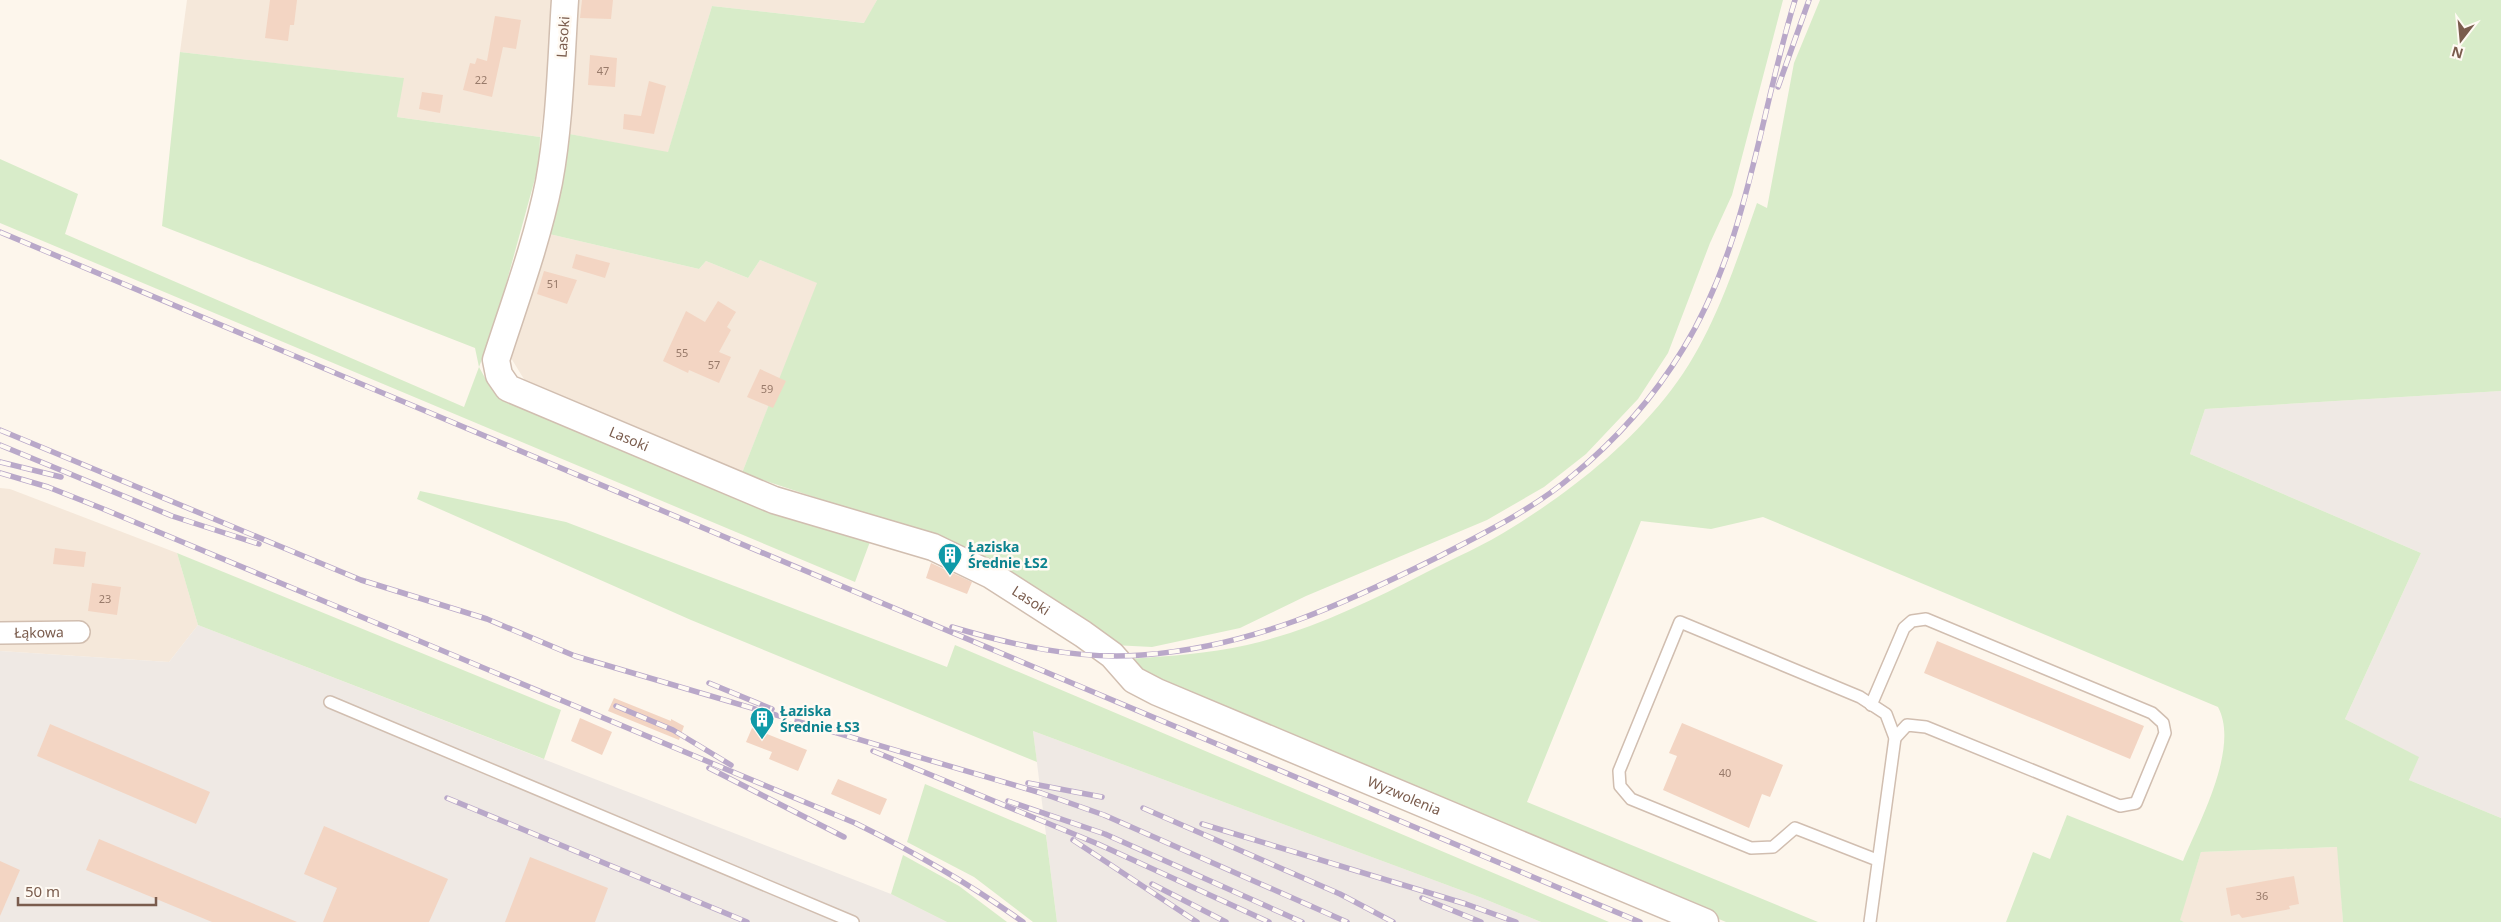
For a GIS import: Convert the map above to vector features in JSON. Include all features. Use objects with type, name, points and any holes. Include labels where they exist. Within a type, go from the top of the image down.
[{"type":"street","name":"Lasoki","points":[[565,0],[556,133],[549,182],[537,231],[496,360],[499,376],[508,388],[774,500],[933,547],[991,575],[1112,655]]},
{"type":"street","name":"Łąkowa","points":[[0,633],[79,632]]},
{"type":"street","name":"Wyzwolenia","points":[[1112,655],[1134,680],[1157,692],[1705,922]]},
{"type":"lane","points":[[1871,704],[1904,628],[1912,621],[1926,619],[2152,713],[2163,723],[2165,733],[2136,804],[2120,806],[1926,727],[1907,725],[1895,738]]},
{"type":"lane","points":[[1870,922],[1895,738],[1886,714],[1860,697],[1680,622],[1619,771],[1620,786],[1631,799],[1750,848],[1773,847],[1794,828],[1877,860]]},
{"type":"lane","points":[[330,702],[853,922]]},
{"type":"shaded area","points":[[187,0],[553,0],[551,60],[540,137],[397,117],[403,78],[180,52]]},
{"type":"shaded area","points":[[570,0],[877,0],[865,23],[712,6],[668,153],[564,133]]},
{"type":"shaded area","points":[[545,233],[699,269],[706,261],[748,278],[760,260],[818,283],[742,473],[527,384],[511,358]]},
{"type":"shaded area","points":[[2501,391],[2501,818],[2409,780],[2418,757],[2345,719],[2421,553],[2190,454],[2205,409]]},
{"type":"shaded area","points":[[0,488],[10,489],[177,553],[198,625],[169,662],[0,651]]},
{"type":"shaded area","points":[[198,625],[891,894],[947,922],[0,922],[0,651],[169,662]]},
{"type":"shaded area","points":[[1033,731],[1482,898],[1541,922],[1057,922]]},
{"type":"shaded area","points":[[2338,847],[2343,922],[2184,922],[2179,920],[2201,852]]},
{"type":"green space","points":[[877,0],[1783,0],[1732,195],[1710,243],[1668,353],[1638,399],[1586,454],[1544,487],[1487,520],[1306,596],[1240,628],[1152,647],[1113,645],[944,540],[742,473],[817,283],[760,260],[748,278],[706,261],[699,269],[545,233],[564,133],[668,152],[712,6],[864,23]]},
{"type":"green space","points":[[1820,0],[2501,0],[2501,391],[2205,409],[2190,454],[2421,553],[2345,719],[2419,757],[2409,780],[2501,818],[2501,922],[2343,922],[2337,847],[2201,852],[2180,920],[2184,922],[2006,922],[2033,852],[2050,859],[2067,815],[2183,861],[2207,806],[2221,763],[2224,743],[2223,724],[2218,707],[1763,517],[1711,529],[1641,521],[1527,802],[1818,922],[1726,922],[1206,705],[1140,673],[1127,659],[1203,653],[1247,645],[1293,632],[1338,615],[1382,595],[1502,534],[1574,485],[1632,435],[1665,398],[1695,353],[1719,305],[1757,203],[1767,208],[1794,63]]},
{"type":"green space","points":[[180,52],[404,78],[397,117],[540,137],[539,164],[494,328],[479,367],[475,348],[162,226]]},
{"type":"green space","points":[[0,159],[78,194],[65,234],[464,407],[479,367],[490,387],[508,400],[871,539],[855,582],[0,223]]},
{"type":"green space","points":[[420,491],[566,522],[947,667],[955,645],[1609,922],[1541,922],[1482,898],[1033,731],[1037,762],[691,620],[417,499]]},
{"type":"green space","points":[[177,553],[561,710],[544,759],[198,625]]},
{"type":"green space","points":[[925,784],[1046,835],[1057,922],[1033,922],[974,877],[907,842]]},
{"type":"green space","points":[[903,855],[959,886],[1007,922],[947,922],[891,894]]},
{"type":"building","points":[[270,0],[297,0],[294,25],[290,25],[288,41],[265,38]]},
{"type":"building","points":[[582,0],[613,0],[611,19],[580,18]]},
{"type":"building","points":[[495,16],[521,20],[516,49],[503,47],[492,97],[463,90],[470,63],[475,64],[477,58],[487,61]]},
{"type":"building","points":[[590,55],[617,58],[615,87],[588,85]]},
{"type":"building","points":[[649,81],[666,86],[654,134],[623,129],[624,114],[641,116]]},
{"type":"building","points":[[422,92],[443,95],[440,113],[419,109]]},
{"type":"building","points":[[576,254],[610,263],[605,278],[572,268]]},
{"type":"building","points":[[544,271],[577,280],[567,304],[537,294]]},
{"type":"building","points":[[718,301],[736,312],[727,327],[731,330],[719,352],[731,357],[719,383],[689,370],[688,373],[663,361],[686,311],[705,322]]},
{"type":"building","points":[[760,369],[786,381],[773,408],[747,397]]},
{"type":"building","points":[[55,548],[86,552],[84,567],[53,564]]},
{"type":"building","name":"Łaziska Średnie ŁS2","points":[[931,563],[972,582],[967,594],[926,578]]},
{"type":"building","points":[[92,583],[121,587],[117,615],[88,611]]},
{"type":"building","points":[[1937,641],[2144,726],[2130,759],[1924,673]]},
{"type":"building","points":[[614,698],[671,721],[671,719],[684,726],[679,740],[608,711]]},
{"type":"building","points":[[580,718],[612,732],[602,755],[571,741]]},
{"type":"building","points":[[1682,723],[1783,765],[1770,797],[1762,794],[1749,828],[1663,790],[1677,756],[1669,753]]},
{"type":"building","points":[[50,724],[210,792],[196,824],[37,756]]},
{"type":"building","points":[[752,728],[807,750],[798,771],[769,759],[772,752],[746,742]]},
{"type":"building","points":[[838,779],[887,799],[880,815],[831,794]]},
{"type":"building","points":[[324,826],[448,879],[429,922],[323,922],[337,888],[304,874]]},
{"type":"building","points":[[99,839],[297,922],[212,922],[86,870]]},
{"type":"building","points":[[530,857],[608,888],[595,922],[505,922]]},
{"type":"building","points":[[0,861],[20,870],[0,916]]},
{"type":"building","points":[[2294,876],[2299,904],[2289,906],[2290,909],[2242,918],[2239,914],[2231,916],[2226,888]]},
{"type":"railway","points":[[952,627],[998,640],[1046,650],[1093,655],[1142,655],[1221,643],[1295,621],[1367,591],[1490,530],[1541,500],[1588,462],[1633,417],[1672,367],[1705,308],[1723,266],[1738,223],[1795,0]]},
{"type":"railway","points":[[1778,87],[1809,0]]},
{"type":"railway","points":[[0,232],[1640,922]]},
{"type":"railway","points":[[0,430],[361,580],[487,619],[575,656],[1041,793],[1104,815],[1347,922]]},
{"type":"railway","points":[[0,445],[172,516],[259,544]]},
{"type":"railway","points":[[0,462],[61,477]]},
{"type":"railway","points":[[0,473],[48,487],[101,508],[855,823],[941,869],[1023,922]]},
{"type":"railway","points":[[709,683],[772,709]]},
{"type":"railway","points":[[616,706],[673,730],[731,765]]},
{"type":"railway","points":[[873,751],[1098,844],[1269,922]]},
{"type":"railway","points":[[709,768],[844,837]]},
{"type":"railway","points":[[1028,783],[1102,797]]},
{"type":"railway","points":[[447,798],[747,922]]},
{"type":"railway","points":[[1008,801],[1105,834],[1302,922]]},
{"type":"railway","points":[[1143,808],[1340,894],[1393,922]]},
{"type":"railway","points":[[1202,824],[1466,904],[1516,922]]},
{"type":"railway","points":[[1073,840],[1197,922]]},
{"type":"railway","points":[[1152,884],[1226,922]]},
{"type":"railway","points":[[1422,898],[1481,922]]},
{"type":"place","name":"Łaziska Średnie ŁS2","points":[[950,576]]},
{"type":"place","name":"Łaziska Średnie ŁS3","points":[[762,740]]}]
